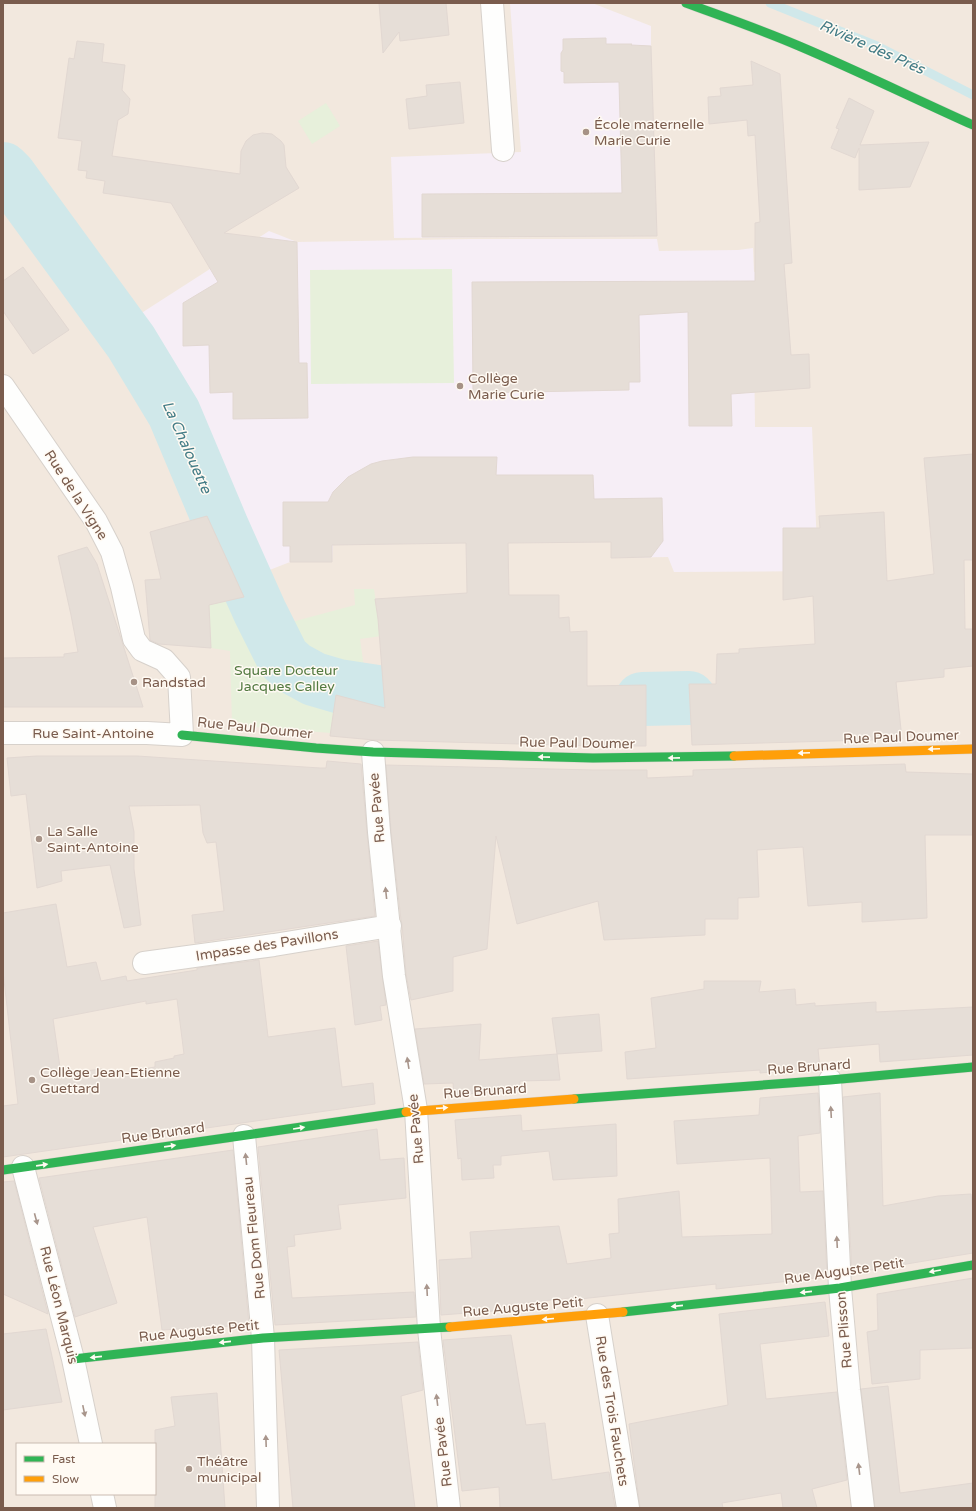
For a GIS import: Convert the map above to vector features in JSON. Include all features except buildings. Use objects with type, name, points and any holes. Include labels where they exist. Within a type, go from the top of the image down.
[{"type":"street","points":[[492,3],[503,150]]},
{"type":"street","points":[[686,3],[797,45],[855,70],[890,88],[973,125]]},
{"type":"street","points":[[890,88],[941,121]]},
{"type":"street","name":"Rue de la Vigne","points":[[3,386],[96,521],[112,552],[134,639],[142,650],[164,660],[179,677],[182,734]]},
{"type":"street","name":"Rue Saint-Antoine","points":[[3,733],[182,734]]},
{"type":"street","name":"Rue Paul Doumer","points":[[182,734],[316,748],[373,752],[585,758],[659,758],[973,749]]},
{"type":"street","name":"Rue Pavée","points":[[373,752],[379,832],[390,926],[394,976],[416,1110],[429,1329],[449,1508]]},
{"type":"street","name":"Impasse des Pavillons","points":[[144,963],[274,945],[390,926]]},
{"type":"street","name":"Rue Brunard","points":[[13,1168],[244,1136],[416,1110],[830,1080],[973,1067]]},
{"type":"street","name":"Rue Plisson","points":[[830,1080],[840,1288],[849,1390],[863,1508]]},
{"type":"street","name":"Rue Dom Fleureau","points":[[244,1136],[264,1338],[268,1508]]},
{"type":"street","name":"Rue Léon Marquis","points":[[13,1168],[73,1359],[91,1443]]},
{"type":"street","name":"Rue Auguste Petit","points":[[73,1359],[264,1338],[429,1329],[597,1315],[840,1288],[973,1265]]},
{"type":"street","name":"Rue des Trois Fauchets","points":[[597,1315],[628,1508]]},
{"type":"street","points":[[102,1495],[105,1508]]},
{"type":"shaded area","points":[[3,3],[973,3],[973,1508],[3,1508]]},
{"type":"shaded area","name":"École maternelle Marie Curie","points":[[510,3],[592,3],[651,26],[657,236],[394,238],[391,157],[521,152]]},
{"type":"shaded area","name":"Collège Marie Curie","points":[[269,231],[297,242],[472,239],[657,239],[659,251],[738,250],[753,248],[754,272],[763,271],[754,345],[755,427],[812,427],[818,571],[674,572],[668,557],[611,558],[611,542],[508,543],[508,559],[466,560],[466,543],[333,545],[332,562],[290,562],[267,571],[129,321]]},
{"type":"green space","points":[[326,103],[340,126],[312,144],[298,121]]},
{"type":"green space","points":[[452,269],[454,383],[311,384],[310,270]]},
{"type":"green space","name":"Square Docteur Jacques Calley","points":[[354,589],[374,589],[381,636],[360,639],[364,668],[341,664],[331,733],[232,724],[230,651],[211,648],[209,605],[244,597],[254,613],[266,610],[266,604],[269,604],[277,626],[355,605]]},
{"type":"waterway","name":"Rivière des Prés","points":[[770,3],[877,46],[973,95]]},
{"type":"waterway","name":"La Chalouette","points":[[3,169],[9,175],[131,342],[174,413],[222,527],[260,612],[283,658],[294,668],[314,679],[338,686],[377,692]]},
{"type":"waterway","name":"La Chalouette","points":[[642,699],[689,698]]},
{"type":"traffic: fast","points":[[686,3],[799,46],[973,125]]},
{"type":"traffic: fast","points":[[182,735],[373,752],[593,758],[734,756]]},
{"type":"traffic: fast","points":[[574,1099],[830,1080],[973,1067]]},
{"type":"traffic: fast","points":[[3,1170],[406,1112]]},
{"type":"traffic: fast","points":[[623,1312],[840,1288],[973,1265]]},
{"type":"traffic: fast","points":[[73,1359],[263,1338],[450,1327]]},
{"type":"traffic: slow","points":[[734,756],[973,749]]},
{"type":"traffic: slow","points":[[406,1112],[574,1099]]},
{"type":"traffic: slow","points":[[450,1327],[623,1312]]},
{"type":"place","name":"École maternelle Marie Curie","points":[[586,132]]},
{"type":"place","name":"Collège Marie Curie","points":[[460,386]]},
{"type":"place","name":"Randstad","points":[[134,682]]},
{"type":"place","name":"La Salle Saint-Antoine","points":[[39,839]]},
{"type":"place","name":"Collège Jean-Etienne Guettard","points":[[32,1080]]},
{"type":"place","name":"Théâtre municipal","points":[[189,1469]]}]
